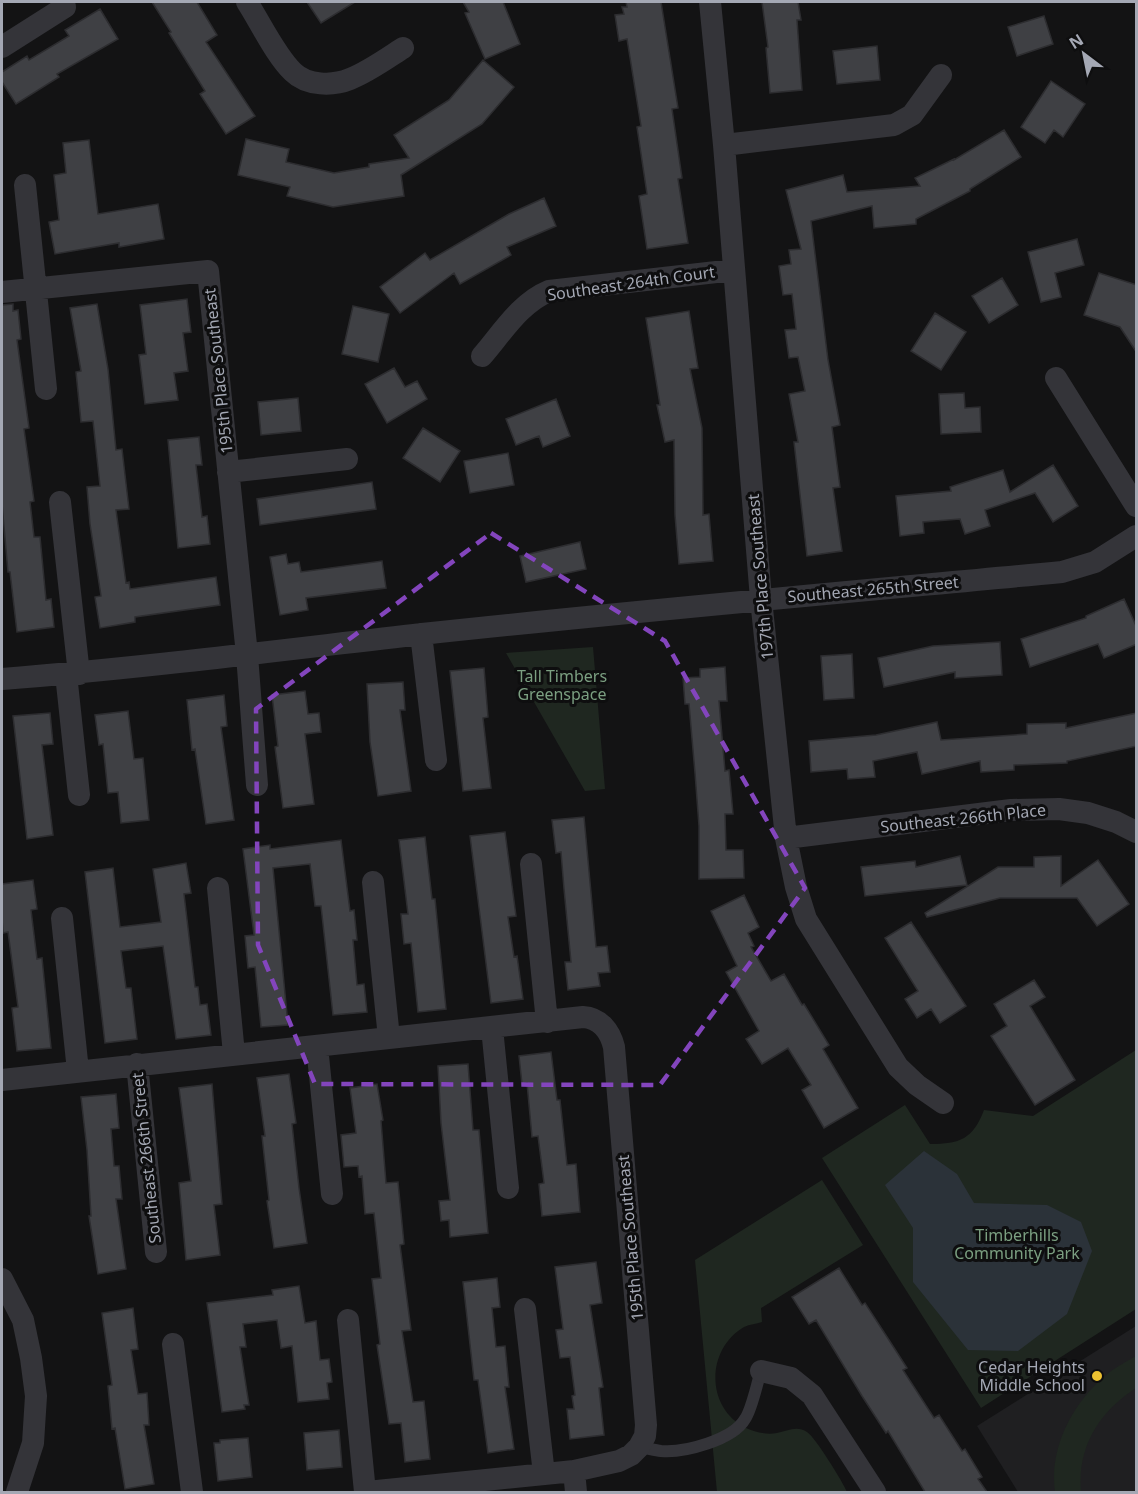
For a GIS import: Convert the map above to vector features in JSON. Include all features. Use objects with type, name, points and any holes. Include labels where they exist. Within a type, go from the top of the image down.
[{"type":"street","points":[[247,2],[293,73],[304,80],[336,84],[352,79],[402,48]]},
{"type":"street","name":"197th Place Southeast","points":[[710,2],[761,599],[786,838],[796,887],[806,919],[898,1066],[916,1085],[943,1103]]},
{"type":"street","points":[[2,46],[65,8]]},
{"type":"street","points":[[724,146],[894,125],[912,116],[941,75]]},
{"type":"street","points":[[25,185],[46,389]]},
{"type":"street","name":"Southeast 264th Court","points":[[482,356],[522,309],[535,297],[549,291],[734,270]]},
{"type":"street","name":"195th Place Southeast","points":[[35,289],[208,271],[247,655]]},
{"type":"street","points":[[2,292],[35,289]]},
{"type":"street","points":[[1056,378],[1137,506]]},
{"type":"street","name":"195th Place Southeast","points":[[228,472],[347,459]]},
{"type":"street","points":[[60,502],[79,795]]},
{"type":"street","name":"Southeast 265th Street","points":[[2,679],[72,674],[421,634],[761,599],[1062,573],[1095,562],[1137,536]]},
{"type":"street","points":[[421,634],[436,760]]},
{"type":"street","points":[[247,655],[257,785]]},
{"type":"street","name":"Southeast 266th Place","points":[[786,838],[1011,810],[1059,809],[1088,813],[1137,832]]},
{"type":"street","points":[[531,864],[547,1022]]},
{"type":"street","points":[[373,882],[389,1038]]},
{"type":"street","points":[[218,888],[234,1054]]},
{"type":"street","points":[[62,918],[78,1071]]},
{"type":"street","name":"Southeast 266th Street","points":[[2,1080],[590,1018],[596,1020],[605,1030]]},
{"type":"street","points":[[492,1028],[508,1188]]},
{"type":"street","name":"195th Place Southeast","points":[[605,1030],[611,1037],[614,1047],[646,1425],[645,1436],[639,1447]]},
{"type":"street","points":[[317,1046],[332,1194]]},
{"type":"street","name":"Southeast 266th Street","points":[[137,1064],[156,1252]]},
{"type":"street","points":[[2,1279],[23,1320],[36,1396],[33,1443],[18,1492]]},
{"type":"street","points":[[525,1309],[544,1474]]},
{"type":"street","points":[[348,1320],[366,1492],[420,1490],[544,1474],[575,1482],[631,1455],[639,1447]]},
{"type":"street","points":[[173,1344],[192,1492]]},
{"type":"street","points":[[761,1371],[791,1378],[812,1395],[875,1492]]},
{"type":"lane","points":[[639,1447],[662,1451],[672,1450],[718,1441],[728,1436],[745,1420],[761,1371]]},
{"type":"highlighted area","points":[[491,533],[665,641],[805,888],[660,1085],[315,1084],[258,945],[256,709]]},
{"type":"shaded area","points":[[924,1151],[957,1174],[974,1203],[1047,1205],[1081,1222],[1092,1251],[1067,1314],[1018,1351],[968,1350],[913,1282],[913,1228],[885,1185]]},
{"type":"shaded area","name":"Cedar Heights Middle School","points":[[1136,1326],[1136,1492],[1018,1492],[977,1426]]},
{"type":"green space","name":"Tall Timbers Greenspace","points":[[593,647],[605,789],[585,791],[506,653]]},
{"type":"green space","name":"Timberhills Community Park","points":[[1136,1050],[1136,1309],[981,1408],[822,1158],[905,1105],[930,1144],[950,1143],[964,1138],[975,1128],[984,1110],[1033,1116]]},
{"type":"green space","points":[[822,1180],[863,1245],[761,1308],[762,1322],[744,1327],[731,1337],[723,1349],[717,1363],[715,1378],[717,1393],[723,1407],[733,1419],[746,1428],[773,1434],[796,1429],[807,1432],[835,1470],[847,1492],[717,1492],[695,1260]]},
{"type":"green space","points":[[1136,1356],[1136,1388],[1111,1408],[1093,1432],[1083,1460],[1081,1492],[1055,1492],[1054,1476],[1059,1443],[1073,1413],[1093,1387],[1105,1376]]},
{"type":"building","points":[[152,2],[197,2],[217,35],[206,42],[255,116],[226,134],[200,94],[205,91]]},
{"type":"building","points":[[307,2],[355,2],[321,23]]},
{"type":"building","points":[[463,2],[503,2],[520,44],[485,59],[465,13],[469,12]]},
{"type":"building","points":[[626,2],[661,2],[678,108],[672,109],[682,178],[678,179],[688,243],[647,249],[639,196],[647,194],[637,127],[641,126],[627,39],[619,41],[615,15],[624,14],[622,7],[627,7]]},
{"type":"building","points":[[762,2],[798,2],[801,20],[797,20],[802,90],[770,93],[766,48],[768,47]]},
{"type":"building","points":[[100,9],[118,39],[57,74],[59,77],[16,104],[2,82],[2,72],[27,56],[29,60],[69,36],[65,30]]},
{"type":"building","points":[[1044,16],[1053,44],[1017,56],[1008,27]]},
{"type":"building","points":[[877,46],[880,80],[837,84],[833,51]]},
{"type":"building","points":[[483,60],[514,87],[482,124],[401,175],[404,196],[333,207],[287,196],[290,187],[238,175],[246,139],[289,149],[286,162],[334,173],[369,167],[369,164],[409,158],[394,135],[449,100]]},
{"type":"building","points":[[1051,81],[1085,104],[1063,137],[1054,130],[1045,143],[1021,127]]},
{"type":"building","points":[[1004,130],[1021,157],[970,191],[916,219],[916,224],[874,228],[872,206],[811,221],[828,360],[840,425],[832,427],[840,487],[833,488],[842,551],[807,556],[794,442],[798,442],[789,394],[805,391],[798,357],[789,358],[785,330],[796,329],[792,294],[783,295],[779,266],[791,264],[789,250],[801,249],[786,190],[843,175],[847,192],[920,186],[915,178],[954,160]]},
{"type":"building","points":[[89,140],[98,214],[158,204],[164,239],[119,247],[119,243],[55,254],[49,222],[59,220],[54,175],[66,173],[63,143]]},
{"type":"building","points":[[544,198],[556,226],[507,247],[511,255],[460,284],[454,273],[400,313],[380,287],[425,253],[430,260],[509,214]]},
{"type":"building","points":[[1077,239],[1084,265],[1055,273],[1061,297],[1041,302],[1028,252]]},
{"type":"building","points":[[1099,273],[1137,285],[1137,353],[1120,327],[1084,315]]},
{"type":"building","points":[[1002,278],[1018,305],[989,323],[972,296]]},
{"type":"building","points":[[187,299],[191,332],[183,333],[188,371],[174,373],[178,400],[145,404],[139,355],[146,354],[140,305]]},
{"type":"building","points":[[13,304],[13,311],[18,310],[21,339],[17,340],[29,428],[24,429],[34,501],[30,502],[34,537],[40,537],[46,600],[51,599],[54,627],[17,632],[10,572],[8,572],[2,504],[2,305]]},
{"type":"building","points":[[97,304],[108,369],[116,450],[122,449],[129,509],[116,510],[126,583],[129,582],[130,589],[216,577],[220,605],[135,617],[135,622],[100,628],[95,597],[101,596],[87,487],[100,486],[93,421],[81,422],[76,372],[81,371],[70,308]]},
{"type":"building","points":[[353,306],[389,314],[378,362],[342,354]]},
{"type":"building","points":[[689,311],[698,368],[690,369],[702,428],[703,515],[709,514],[713,561],[679,564],[675,515],[674,440],[665,442],[657,405],[660,405],[646,318]]},
{"type":"building","points":[[935,313],[966,332],[941,370],[911,351]]},
{"type":"building","points":[[394,368],[405,387],[417,381],[427,399],[387,423],[365,384]]},
{"type":"building","points":[[964,393],[965,408],[980,407],[981,432],[941,434],[939,394]]},
{"type":"building","points":[[298,398],[301,431],[261,435],[258,402]]},
{"type":"building","points":[[556,399],[570,436],[543,447],[539,436],[516,445],[506,419]]},
{"type":"building","points":[[423,428],[460,451],[440,482],[403,458]]},
{"type":"building","points":[[199,437],[202,465],[196,465],[202,517],[207,516],[210,544],[178,548],[168,440]]},
{"type":"building","points":[[508,453],[514,485],[470,493],[464,461]]},
{"type":"building","points":[[1053,465],[1078,506],[1053,522],[1035,493],[985,510],[990,526],[965,534],[960,519],[923,522],[924,533],[900,536],[896,496],[951,491],[950,487],[1003,470],[1010,492]]},
{"type":"building","points":[[372,482],[376,509],[260,525],[257,499]]},
{"type":"building","points":[[580,542],[586,569],[526,582],[520,556]]},
{"type":"building","points":[[286,554],[288,564],[299,562],[301,572],[382,561],[386,588],[306,598],[308,610],[280,615],[270,557]]},
{"type":"building","points":[[1124,599],[1137,628],[1137,644],[1104,658],[1098,644],[1030,667],[1021,639],[1086,618]]},
{"type":"building","points":[[1000,642],[1002,675],[955,678],[955,672],[884,687],[878,658],[933,646]]},
{"type":"building","points":[[852,654],[854,698],[824,700],[821,656]]},
{"type":"building","points":[[725,667],[727,701],[719,701],[725,771],[729,770],[733,814],[725,814],[726,850],[743,850],[744,878],[699,879],[699,826],[695,773],[689,704],[685,704],[683,678],[700,677],[700,669]]},
{"type":"building","points":[[484,668],[488,717],[483,718],[491,788],[463,791],[450,671]]},
{"type":"building","points":[[403,682],[405,710],[400,710],[411,791],[378,796],[370,742],[367,684]]},
{"type":"building","points":[[305,691],[308,714],[319,713],[321,732],[305,734],[314,804],[283,808],[275,747],[278,746],[272,695]]},
{"type":"building","points":[[224,695],[227,726],[221,727],[234,820],[206,824],[195,749],[192,750],[187,700]]},
{"type":"building","points":[[128,711],[134,759],[143,758],[149,820],[121,823],[118,792],[108,793],[103,744],[99,745],[95,715]]},
{"type":"building","points":[[50,713],[53,744],[42,745],[53,835],[27,839],[13,716]]},
{"type":"building","points":[[1137,713],[1137,746],[1067,761],[1067,763],[1014,765],[1014,770],[981,772],[980,761],[922,774],[917,752],[873,761],[875,777],[848,779],[847,769],[811,772],[809,741],[876,735],[937,722],[941,740],[1027,734],[1027,724],[1066,723],[1066,728]]},
{"type":"building","points":[[584,817],[596,947],[607,946],[610,972],[598,973],[600,986],[568,990],[565,962],[571,962],[561,852],[556,853],[552,820]]},
{"type":"building","points":[[505,832],[516,916],[508,917],[514,957],[517,956],[523,999],[491,1003],[470,836]]},
{"type":"building","points":[[425,837],[432,899],[435,899],[446,1009],[418,1012],[411,943],[404,944],[401,914],[408,914],[399,840]]},
{"type":"building","points":[[341,840],[350,911],[354,910],[357,940],[353,940],[357,985],[364,984],[367,1012],[333,1015],[321,906],[315,906],[310,864],[273,868],[288,1025],[261,1027],[255,967],[248,968],[245,936],[254,935],[243,849],[270,845],[270,849]]},
{"type":"building","points":[[960,856],[967,885],[865,896],[861,867],[915,861],[916,867]]},
{"type":"building","points":[[1061,856],[1061,886],[1098,860],[1129,904],[1097,926],[1077,898],[1000,898],[927,917],[925,913],[998,867],[1034,867],[1034,857]]},
{"type":"building","points":[[186,863],[191,893],[184,894],[195,987],[198,987],[200,1005],[207,1004],[211,1035],[176,1039],[163,946],[121,951],[126,988],[131,988],[137,1039],[105,1043],[85,872],[113,868],[120,927],[161,922],[153,869]]},
{"type":"building","points":[[33,880],[37,909],[31,910],[37,959],[42,958],[51,1048],[17,1051],[12,1008],[18,1007],[8,932],[3,933],[2,884]]},
{"type":"building","points":[[744,895],[759,927],[748,933],[754,946],[751,947],[771,981],[784,974],[802,1005],[804,1004],[829,1045],[823,1049],[858,1108],[824,1128],[802,1090],[811,1085],[788,1048],[762,1064],[746,1039],[759,1031],[726,972],[737,966],[711,911]]},
{"type":"building","points":[[911,922],[966,1006],[940,1023],[931,1009],[917,1018],[905,999],[918,991],[885,938]]},
{"type":"building","points":[[1034,980],[1045,997],[1030,1006],[1075,1080],[1035,1105],[991,1036],[1007,1026],[994,1004]]},
{"type":"building","points":[[551,1052],[557,1100],[560,1100],[567,1165],[576,1164],[580,1212],[542,1216],[539,1184],[544,1183],[538,1136],[532,1137],[527,1083],[522,1084],[519,1056]]},
{"type":"building","points":[[468,1064],[473,1130],[479,1130],[488,1233],[450,1237],[449,1220],[441,1221],[439,1201],[450,1200],[441,1123],[438,1066]]},
{"type":"building","points":[[289,1074],[296,1123],[292,1124],[307,1243],[274,1248],[267,1201],[269,1200],[262,1136],[265,1136],[257,1078]]},
{"type":"building","points":[[212,1084],[222,1204],[214,1205],[220,1255],[186,1260],[179,1183],[191,1181],[179,1088]]},
{"type":"building","points":[[377,1084],[383,1120],[381,1121],[386,1183],[398,1182],[404,1244],[400,1245],[411,1330],[402,1331],[413,1402],[424,1401],[430,1459],[405,1462],[401,1423],[389,1424],[377,1345],[380,1344],[372,1279],[381,1278],[374,1213],[365,1214],[362,1176],[359,1177],[358,1166],[344,1167],[341,1135],[356,1133],[350,1088]]},
{"type":"building","points":[[116,1094],[119,1128],[111,1129],[114,1166],[119,1166],[122,1199],[116,1199],[126,1269],[98,1274],[89,1216],[91,1216],[87,1150],[81,1097]]},
{"type":"building","points":[[596,1262],[602,1303],[590,1305],[603,1387],[599,1388],[604,1435],[570,1439],[567,1409],[574,1409],[572,1396],[575,1395],[570,1357],[560,1358],[556,1330],[563,1329],[555,1267]]},
{"type":"building","points":[[839,1268],[862,1305],[865,1303],[907,1368],[903,1370],[934,1418],[939,1415],[962,1451],[965,1449],[982,1477],[978,1479],[987,1492],[925,1492],[888,1431],[886,1433],[862,1396],[816,1320],[809,1324],[792,1297]]},
{"type":"building","points":[[497,1278],[500,1307],[492,1308],[496,1347],[505,1346],[509,1387],[505,1387],[514,1449],[488,1453],[478,1380],[474,1380],[463,1282]]},
{"type":"building","points":[[299,1286],[305,1323],[316,1321],[320,1360],[329,1359],[332,1382],[327,1383],[329,1399],[298,1402],[292,1346],[281,1348],[277,1320],[243,1324],[246,1347],[240,1347],[249,1405],[244,1405],[245,1409],[222,1412],[207,1303],[273,1295],[272,1290]]},
{"type":"building","points":[[133,1308],[138,1349],[131,1350],[138,1394],[147,1393],[149,1425],[144,1425],[154,1484],[125,1489],[115,1428],[112,1429],[108,1386],[112,1385],[102,1313]]},
{"type":"building","points":[[339,1430],[342,1467],[307,1470],[304,1433]]},
{"type":"building","points":[[248,1438],[252,1477],[218,1481],[214,1443],[220,1443],[220,1440]]},
{"type":"place","name":"Cedar Heights Middle School","points":[[1097,1376]]}]
